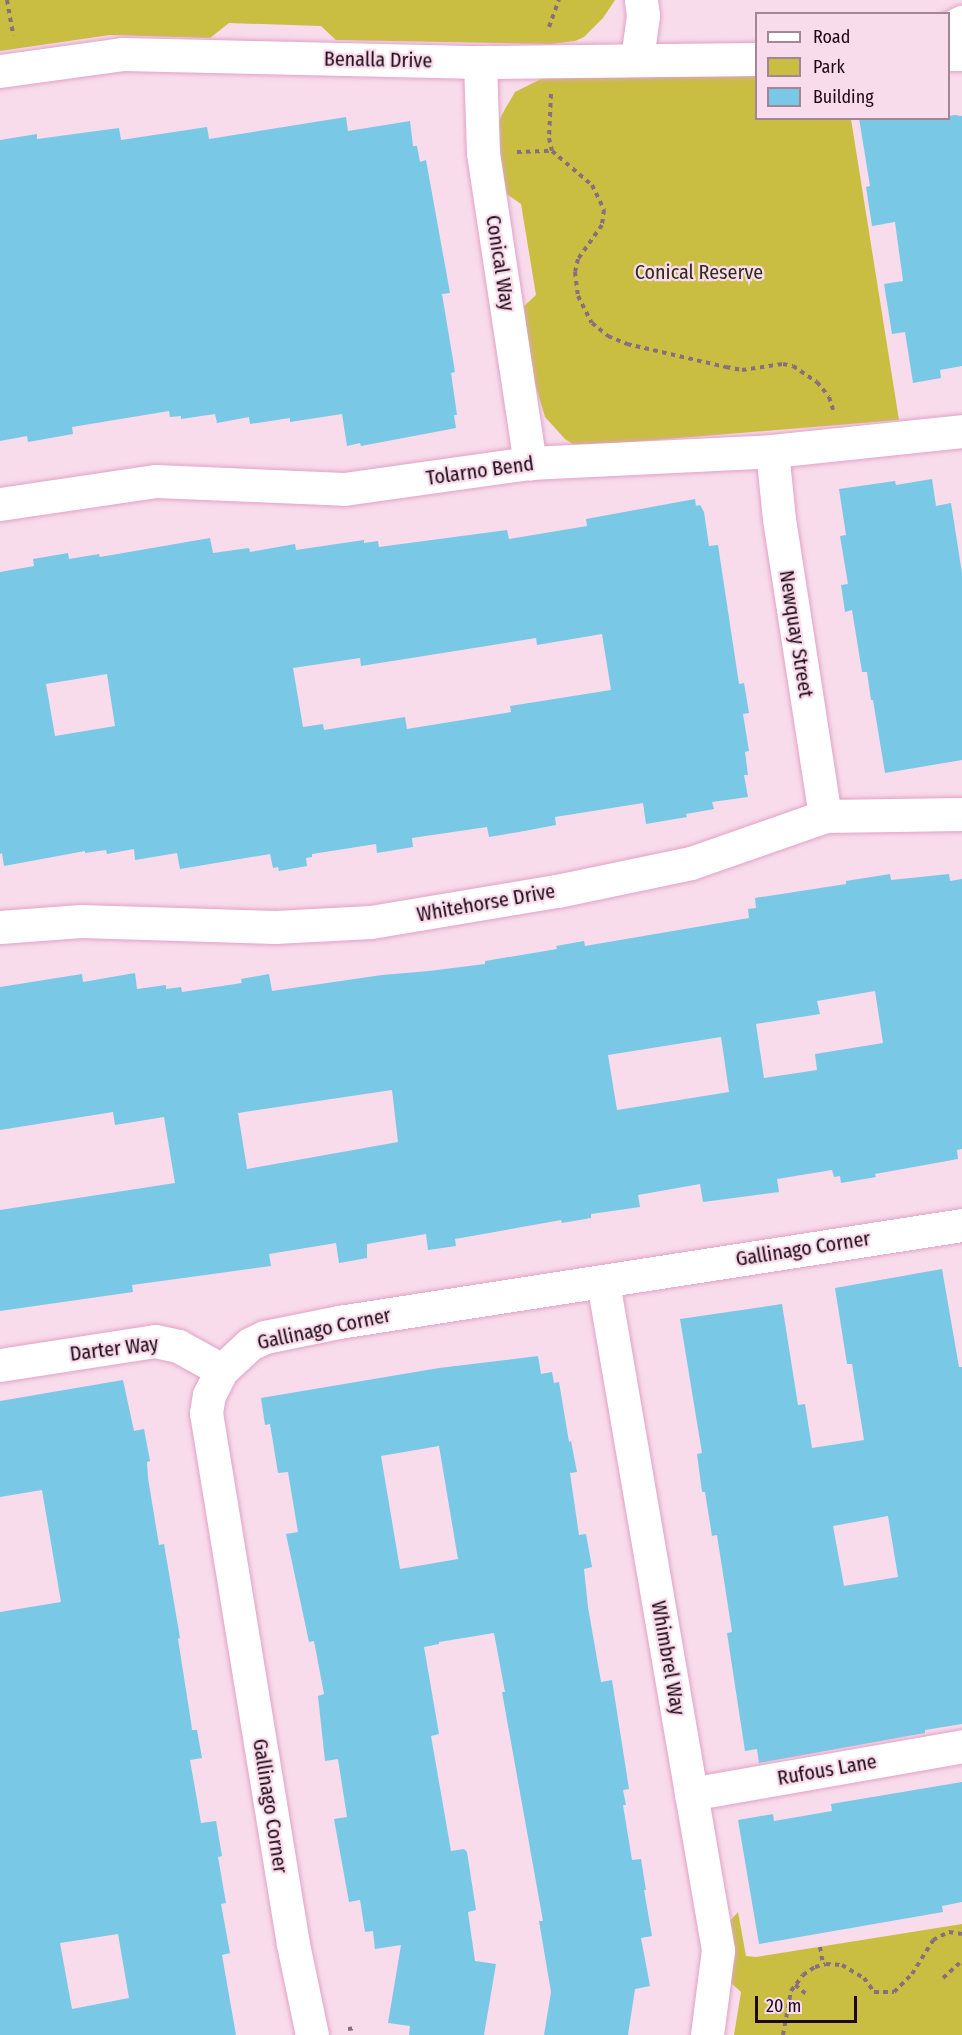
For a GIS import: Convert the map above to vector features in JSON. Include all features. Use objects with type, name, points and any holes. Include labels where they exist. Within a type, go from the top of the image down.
[{"type":"street","points":[[637,59],[643,15],[641,0]]},
{"type":"street","name":"Benalla Drive","points":[[7,58],[122,54],[480,62],[755,59]]},
{"type":"street","name":"Conical Way","points":[[480,62],[483,153],[530,463]]},
{"type":"street","name":"Tolarno Bend","points":[[0,504],[156,481],[344,489],[530,463],[772,451],[962,431]]},
{"type":"street","name":"Newquay Street","points":[[772,451],[779,519],[825,816]]},
{"type":"street","name":"Whitehorse Drive","points":[[0,927],[81,921],[275,927],[371,922],[557,891],[691,863],[825,816],[962,814]]},
{"type":"street","name":"Gallinago Corner","points":[[312,2035],[293,1944],[206,1413],[209,1395],[222,1370],[250,1344],[265,1337],[339,1322],[962,1225]]},
{"type":"street","name":"Whimbrel Way","points":[[603,1282],[718,1950],[707,2035]]},
{"type":"street","name":"Darter Way","points":[[0,1365],[155,1341],[178,1346],[222,1370]]},
{"type":"street","name":"Rufous Lane","points":[[691,1794],[962,1746]]},
{"type":"path","points":[[7,0],[7,58]]},
{"type":"path","points":[[549,31],[553,12],[559,0]]},
{"type":"path","points":[[551,85],[549,138],[552,151],[592,185],[604,210],[602,225],[578,259],[574,282],[584,310],[599,330],[627,344],[742,370],[783,364],[793,366],[817,382],[829,397],[838,421]]},
{"type":"path","points":[[513,152],[552,151]]},
{"type":"path","points":[[783,2035],[787,2005],[795,1985],[808,1971],[823,1965],[842,1965],[864,1978],[874,1992],[894,1992],[912,1974],[933,1940],[949,1932],[962,1934]]},
{"type":"path","points":[[820,1947],[823,1965]]},
{"type":"path","points":[[943,1978],[962,1961]]},
{"type":"path","points":[[795,1985],[806,1994]]},
{"type":"path","points":[[348,2029],[356,2028]]},
{"type":"green space","points":[[0,0],[615,0],[603,18],[584,37],[575,41],[551,44],[336,40],[321,26],[229,23],[210,38],[110,35],[0,51]]},
{"type":"green space","name":"Conical Reserve","points":[[755,76],[755,120],[851,120],[899,420],[582,446],[565,439],[545,417],[535,384],[523,307],[536,295],[521,204],[505,193],[497,140],[499,121],[515,92],[543,78]]},
{"type":"green space","points":[[738,1912],[746,1956],[756,1957],[962,1924],[962,2035],[734,2035],[741,1992],[729,1981],[731,1961],[735,1960],[735,1954],[730,1949],[728,1923]]},
{"type":"building","points":[[950,116],[962,116],[962,366],[940,370],[941,378],[913,383],[905,332],[892,334],[884,284],[903,281],[895,222],[872,226],[866,187],[870,186],[859,120],[950,120]]},
{"type":"building","points":[[346,117],[348,131],[410,121],[413,146],[417,146],[420,162],[426,160],[450,293],[442,294],[455,372],[451,373],[457,415],[454,415],[456,428],[361,446],[360,443],[347,446],[342,414],[290,422],[290,418],[250,424],[249,417],[217,423],[215,414],[181,419],[181,416],[170,417],[169,411],[72,427],[73,434],[28,442],[27,436],[0,441],[0,140],[37,134],[37,139],[119,128],[121,140],[207,127],[209,139]]},
{"type":"building","points":[[932,479],[936,506],[951,503],[962,573],[962,760],[885,773],[873,700],[871,700],[867,672],[862,672],[852,610],[845,612],[841,585],[848,584],[840,536],[846,535],[839,489],[895,481],[896,485]]},
{"type":"building","points":[[695,499],[696,506],[700,505],[704,512],[709,546],[718,545],[739,684],[744,683],[749,713],[743,714],[749,751],[745,752],[748,775],[744,775],[748,797],[712,802],[714,809],[686,814],[687,817],[646,824],[643,803],[555,817],[556,825],[489,837],[487,827],[412,838],[413,847],[377,853],[376,844],[312,854],[312,857],[306,858],[307,866],[279,871],[278,867],[273,868],[270,854],[180,869],[177,853],[135,860],[134,849],[107,854],[106,850],[85,853],[85,851],[4,866],[2,853],[0,854],[0,572],[34,566],[33,559],[68,553],[69,559],[99,554],[100,557],[210,538],[213,553],[249,548],[250,552],[295,544],[296,550],[364,540],[364,543],[378,541],[379,547],[507,530],[509,539],[587,526],[586,519]],"holes":[[[602,634],[611,690],[510,706],[511,712],[407,729],[405,717],[324,730],[323,724],[303,727],[293,668],[360,658],[361,666],[536,638],[537,645]],[[107,674],[115,726],[55,736],[46,684]]]},
{"type":"building","points":[[890,874],[891,880],[949,874],[950,881],[962,879],[962,1149],[957,1150],[958,1159],[875,1174],[876,1177],[841,1183],[840,1176],[834,1177],[832,1170],[777,1179],[779,1192],[703,1202],[700,1184],[638,1195],[640,1207],[591,1214],[591,1218],[562,1223],[561,1220],[455,1239],[456,1246],[428,1250],[426,1234],[367,1244],[367,1258],[339,1263],[336,1243],[269,1254],[271,1266],[132,1285],[133,1292],[0,1311],[0,1210],[175,1183],[164,1117],[115,1125],[113,1112],[0,1130],[0,987],[82,974],[83,982],[135,973],[137,989],[166,985],[166,989],[181,987],[182,992],[242,983],[241,979],[269,974],[272,991],[382,975],[485,964],[485,961],[557,949],[556,946],[584,941],[585,946],[749,918],[748,909],[756,908],[755,898],[846,884],[846,881]],"holes":[[[875,991],[883,1043],[815,1054],[817,1070],[764,1078],[756,1024],[820,1014],[817,1001]],[[721,1037],[729,1092],[617,1110],[608,1055]],[[392,1090],[398,1142],[247,1169],[238,1113]]]},
{"type":"building","points":[[942,1269],[959,1367],[962,1367],[962,1724],[925,1730],[925,1733],[759,1763],[757,1749],[745,1751],[727,1633],[732,1632],[717,1535],[712,1536],[705,1492],[702,1492],[697,1454],[702,1453],[680,1319],[782,1304],[798,1405],[805,1404],[812,1448],[864,1440],[852,1364],[847,1364],[835,1288]],"holes":[[[888,1516],[898,1577],[844,1586],[833,1526]]]},
{"type":"building","points":[[538,1356],[541,1374],[552,1372],[554,1383],[559,1382],[569,1442],[571,1441],[577,1472],[570,1473],[579,1535],[586,1534],[592,1567],[584,1569],[588,1607],[601,1682],[612,1680],[629,1789],[623,1790],[626,1805],[623,1805],[632,1860],[641,1859],[652,1936],[641,1938],[650,1986],[635,1989],[628,2035],[544,2035],[551,1992],[539,1921],[543,1921],[502,1692],[505,1692],[494,1633],[439,1642],[439,1644],[424,1647],[439,1734],[431,1736],[451,1851],[464,1849],[467,1852],[476,1910],[468,1912],[475,1961],[496,1964],[484,2035],[409,2035],[410,2026],[388,2023],[401,1945],[375,1949],[373,1931],[365,1932],[360,1900],[349,1902],[334,1819],[347,1817],[338,1759],[325,1761],[318,1696],[324,1694],[314,1641],[309,1642],[286,1534],[298,1532],[288,1472],[278,1473],[270,1424],[265,1425],[261,1398],[439,1368]],"holes":[[[439,1446],[458,1559],[400,1569],[381,1456]]]},
{"type":"building","points":[[123,1380],[134,1431],[144,1429],[150,1461],[147,1462],[148,1478],[159,1545],[164,1544],[180,1638],[178,1639],[192,1730],[197,1730],[202,1758],[190,1760],[201,1823],[216,1821],[222,1856],[218,1857],[226,1903],[221,1904],[230,1953],[222,1955],[236,2035],[0,2035],[0,1612],[61,1602],[42,1490],[0,1497],[0,1401]],"holes":[[[118,1934],[129,1998],[72,2009],[60,1943]]]},
{"type":"building","points":[[962,1782],[962,1902],[942,1906],[943,1912],[759,1944],[738,1820],[773,1814],[774,1821],[832,1811],[831,1804]]}]
